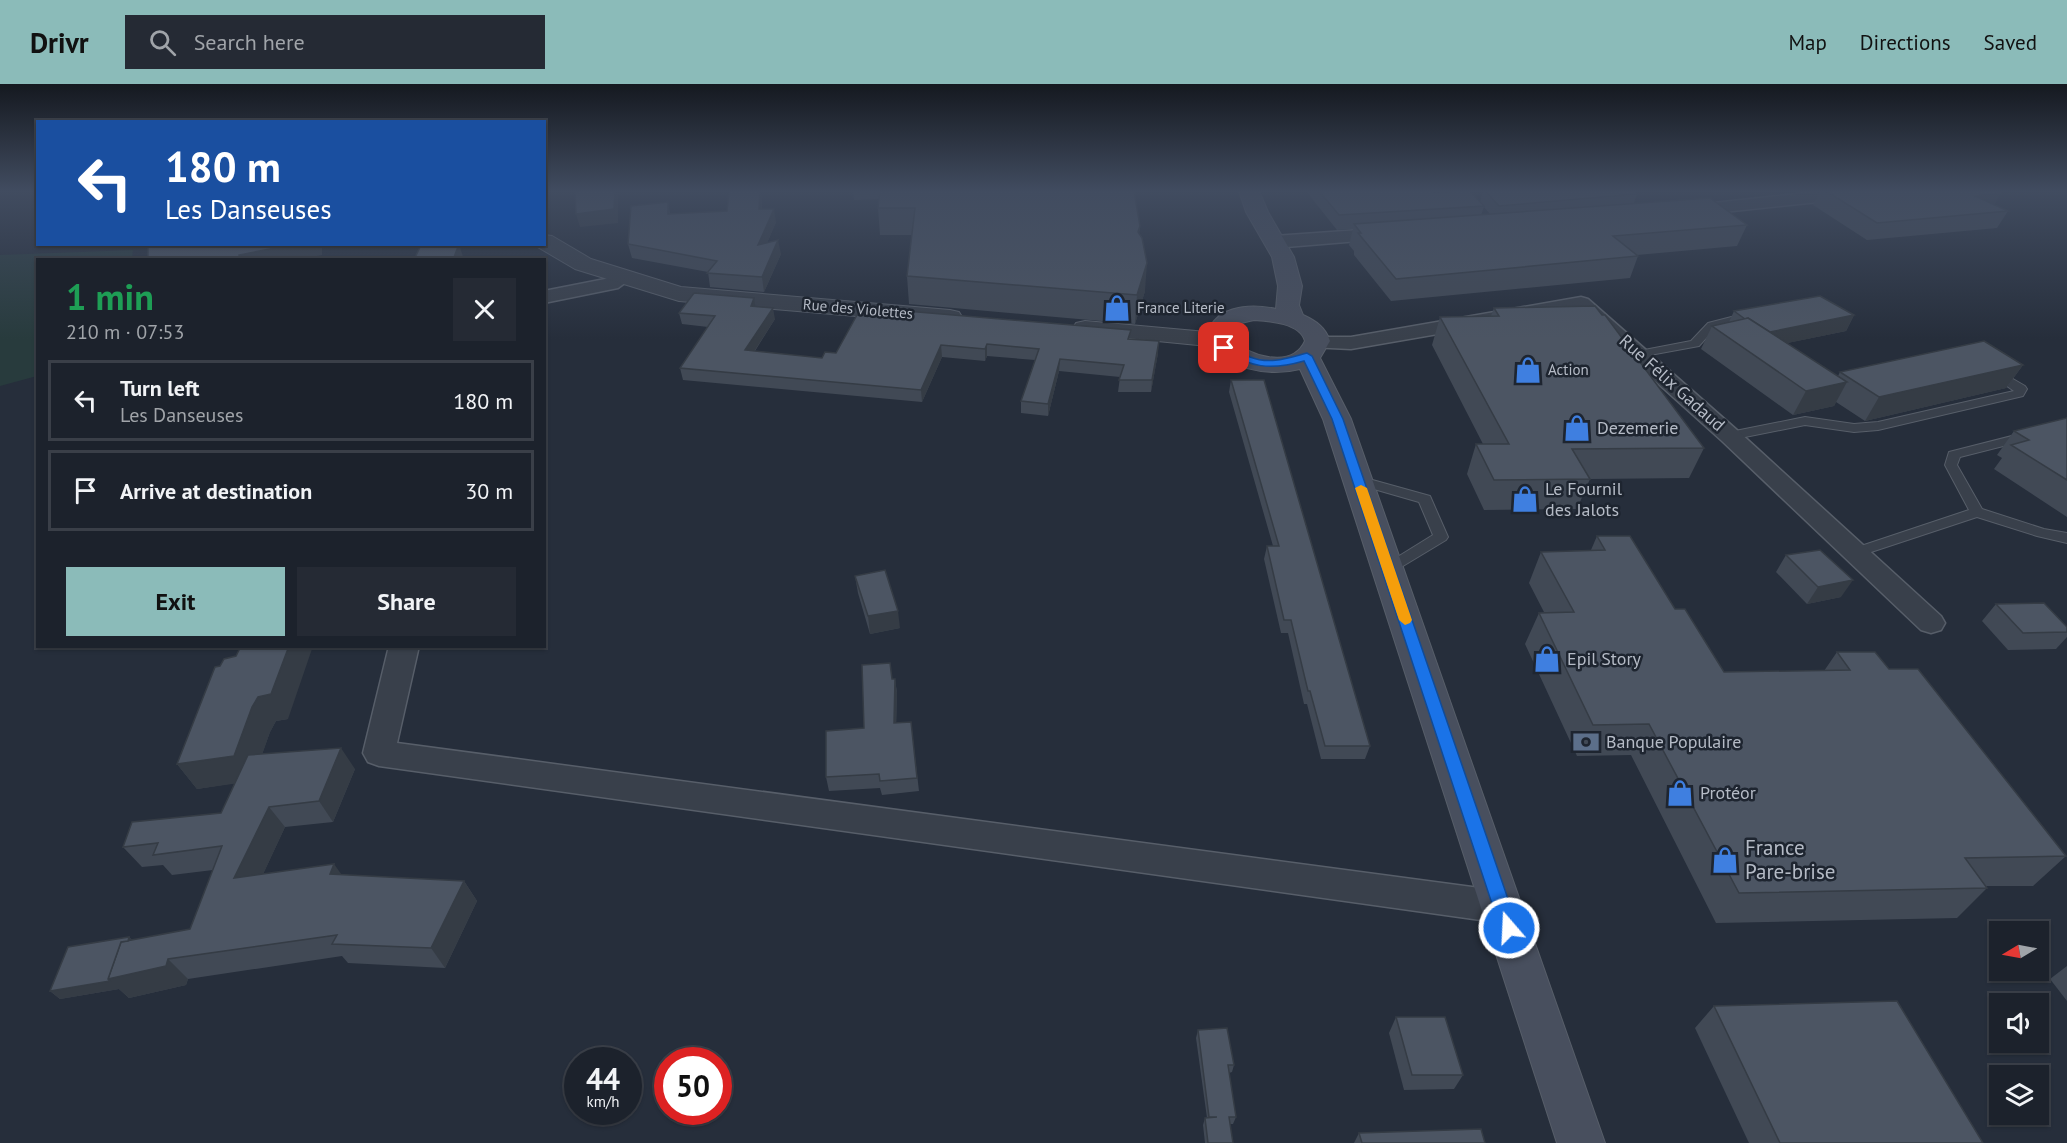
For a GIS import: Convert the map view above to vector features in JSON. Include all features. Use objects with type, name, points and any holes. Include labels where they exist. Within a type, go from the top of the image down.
[{"type":"main road","points":[[1254,313],[1267,296],[1271,279],[1257,240]]},
{"type":"main road","points":[[1274,242],[1284,257],[1288,273],[1287,305],[1292,318]]},
{"type":"main road","points":[[1337,419],[1308,387],[1295,378],[1265,364],[1234,355],[1224,348],[1218,340],[1217,333],[1225,322],[1233,317],[1254,313],[1292,318],[1309,329],[1312,349],[1337,419],[1358,480],[1581,1143]]},
{"type":"main road","points":[[1265,364],[1281,364],[1312,349]]},
{"type":"street","points":[[1274,242],[1298,240]]},
{"type":"street","name":"Rue des Violettes","points":[[546,242],[583,264],[679,294],[975,319]]},
{"type":"street","points":[[546,297],[611,284],[623,277]]},
{"type":"street","name":"Rue Félix Gadaud","points":[[1312,349],[1581,303],[1857,552],[1931,623]]},
{"type":"street","points":[[1058,326],[1218,340]]},
{"type":"street","points":[[404,648],[379,753],[1502,907]]},
{"type":"lane","points":[[1639,354],[1695,344],[1712,325],[1764,312]]},
{"type":"lane","points":[[1730,436],[1805,421],[1854,428],[1878,426],[2019,393],[2021,389],[1992,371]]},
{"type":"lane","points":[[1977,512],[1951,465],[1954,455],[2067,426]]},
{"type":"lane","points":[[1358,480],[1425,499],[1441,537],[1388,569]]},
{"type":"lane","points":[[1857,552],[1977,512],[2042,533],[2067,538]]},
{"type":"shaded area","points":[[133,250],[132,258],[36,258],[36,376],[0,386],[0,255]]},
{"type":"building","points":[[628,240],[760,240],[758,245],[778,240],[762,277],[707,273],[717,261],[628,244]]},
{"type":"building","points":[[911,240],[1142,240],[1147,263],[1137,295],[907,276]]},
{"type":"building","points":[[1364,240],[1619,240],[1638,256],[1396,279]]},
{"type":"building","points":[[148,246],[286,246],[239,255],[240,258],[148,258]]},
{"type":"building","points":[[458,246],[454,258],[415,258],[420,247]]},
{"type":"building","points":[[694,293],[754,298],[751,306],[773,308],[745,350],[822,358],[825,352],[836,353],[857,315],[905,319],[906,311],[1131,330],[1128,339],[1159,341],[1152,380],[1119,380],[1124,365],[1060,359],[1048,404],[1021,401],[1039,349],[987,344],[985,349],[941,345],[921,390],[680,368],[715,316],[679,313]]},
{"type":"building","points":[[1820,296],[1854,315],[1770,332],[1734,311]]},
{"type":"building","points":[[1595,306],[1602,315],[1605,315],[1704,448],[1572,449],[1590,479],[1494,480],[1476,444],[1509,444],[1440,317],[1499,316],[1494,308]]},
{"type":"building","points":[[1748,318],[1847,382],[1806,391],[1712,326]]},
{"type":"building","points":[[1984,341],[2023,365],[1879,397],[1840,372]]},
{"type":"building","points":[[1231,380],[1264,380],[1370,746],[1325,746],[1310,691],[1308,691],[1291,620],[1284,620],[1267,546],[1279,546]]},
{"type":"building","points":[[2067,418],[2067,480],[2011,445],[2029,440],[2014,431]]},
{"type":"building","points":[[1597,536],[1630,536],[1675,609],[1685,609],[1724,672],[1850,670],[1837,652],[1875,652],[1889,669],[1918,669],[2066,856],[1965,858],[1987,888],[1739,893],[1649,724],[1593,725],[1539,613],[1574,612],[1541,552],[1605,550]]},
{"type":"building","points":[[1820,550],[1853,580],[1818,587],[1786,555]]},
{"type":"building","points":[[885,570],[898,611],[868,616],[855,576]]},
{"type":"building","points":[[2044,603],[2067,627],[2067,632],[2023,633],[1996,604]]},
{"type":"building","points":[[240,648],[288,648],[271,694],[258,697],[252,707],[234,756],[177,764],[215,667],[220,666],[224,659],[236,656]]},
{"type":"building","points":[[890,663],[892,679],[895,679],[894,723],[911,722],[917,778],[880,781],[879,774],[826,777],[826,731],[864,728],[862,665]]},
{"type":"building","points":[[341,748],[319,801],[269,807],[234,878],[334,864],[330,874],[464,881],[431,948],[332,944],[337,935],[168,959],[166,966],[108,979],[121,942],[190,929],[222,846],[153,855],[158,843],[123,847],[132,822],[221,813],[248,755]]},
{"type":"building","points":[[129,937],[128,941],[121,942],[108,979],[110,981],[50,991],[68,947]]},
{"type":"building","points":[[1897,1001],[1983,1143],[1780,1143],[1714,1006]]},
{"type":"building","points":[[1396,1017],[1445,1017],[1463,1075],[1412,1075]]},
{"type":"building","points":[[1227,1028],[1234,1065],[1228,1065],[1236,1117],[1229,1117],[1233,1143],[1208,1143],[1205,1118],[1217,1117],[1209,1117],[1198,1030]]},
{"type":"building","points":[[1481,1129],[1485,1143],[1362,1143],[1359,1133]]},
{"type":"slow traffic","points":[[1361,488],[1405,620]]},
{"type":"place","name":"France Literie","points":[[1117,308]]},
{"type":"place","name":"Action","points":[[1528,370]]},
{"type":"place","name":"Dezemerie","points":[[1577,428]]},
{"type":"place","name":"Le Fournil des Jalots","points":[[1525,499]]},
{"type":"place","name":"Epil Story","points":[[1547,659]]},
{"type":"place","name":"Banque Populaire","points":[[1586,742]]},
{"type":"place","name":"Protéor","points":[[1680,793]]},
{"type":"place","name":"France Pare-brise","points":[[1725,860]]},
{"type":"route","points":[[1224,348],[1249,361],[1265,364],[1281,364],[1307,356],[1337,419],[1509,928]]}]
